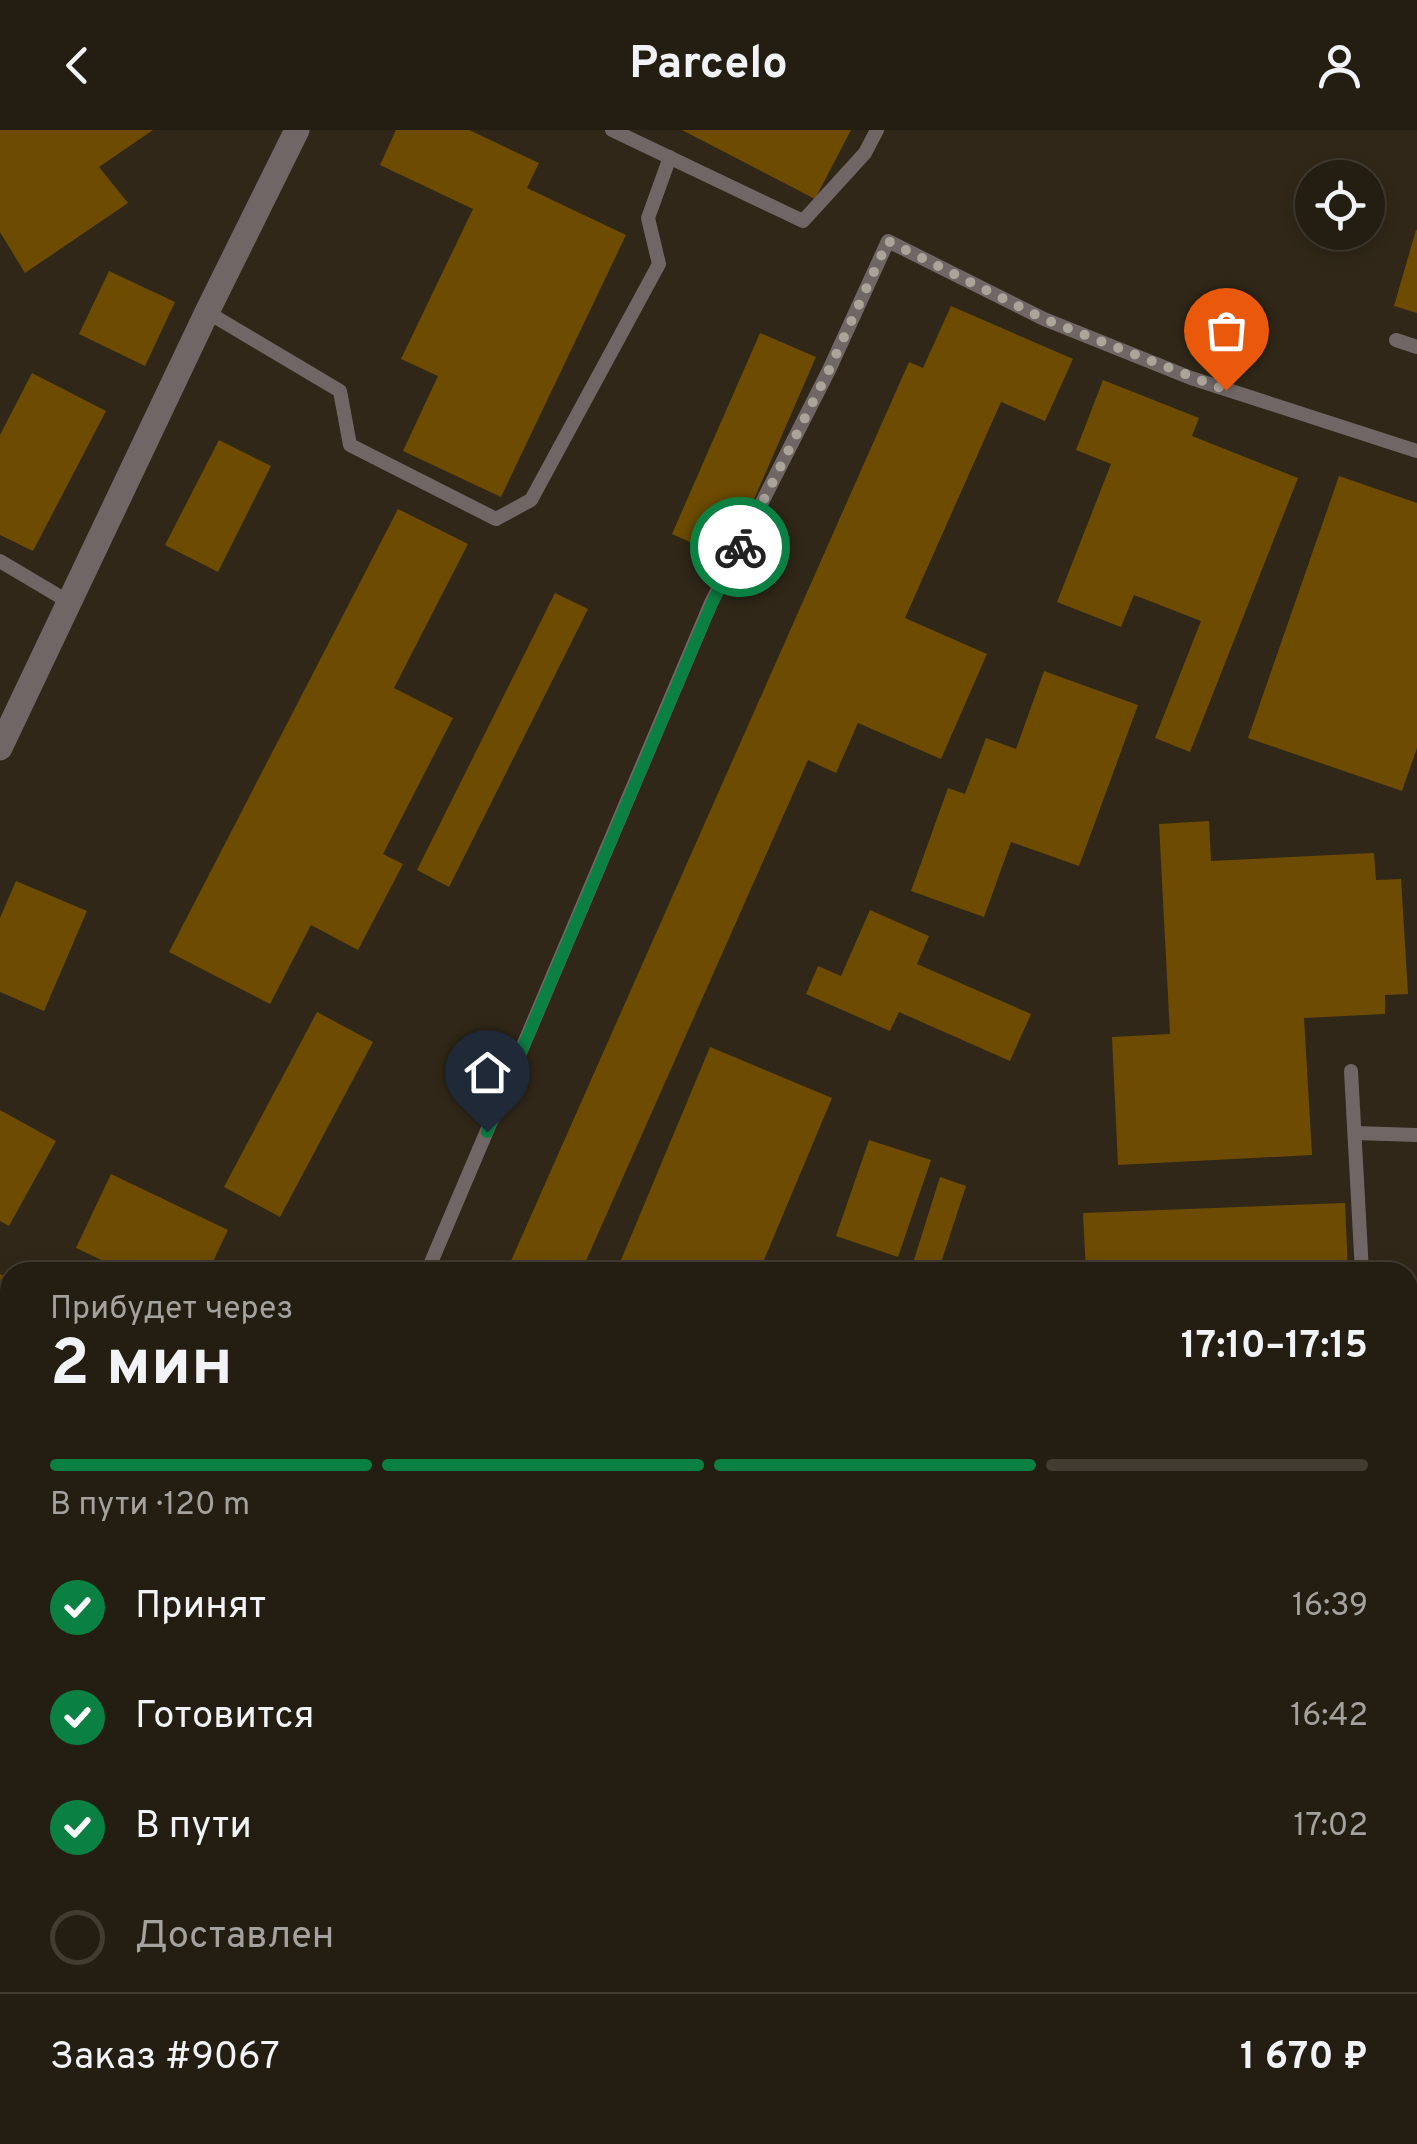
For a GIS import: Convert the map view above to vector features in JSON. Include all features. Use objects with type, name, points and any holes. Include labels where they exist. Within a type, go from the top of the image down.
[{"type":"street","points":[[0,748],[297,130]]},
{"type":"lane","points":[[612,130],[803,221],[865,154],[877,130]]},
{"type":"lane","points":[[207,312],[340,392],[350,444],[496,519],[531,500],[659,264],[648,218],[670,158]]},
{"type":"lane","points":[[431,1262],[712,603],[829,370],[888,241],[1044,319],[1191,378],[1417,451]]},
{"type":"lane","points":[[1396,340],[1417,347]]},
{"type":"lane","points":[[0,560],[69,602]]},
{"type":"lane","points":[[1351,1071],[1361,1262]]},
{"type":"lane","points":[[1355,1133],[1417,1135]]},
{"type":"building","points":[[0,130],[153,130],[99,167],[128,203],[25,273],[0,232]]},
{"type":"building","points":[[396,130],[469,130],[539,163],[527,188],[626,235],[501,497],[403,451],[438,376],[401,359],[473,209],[380,165]]},
{"type":"building","points":[[682,130],[851,130],[815,199]]},
{"type":"building","points":[[1417,230],[1417,313],[1394,306]]},
{"type":"building","points":[[109,271],[175,302],[145,366],[79,334]]},
{"type":"building","points":[[951,306],[1073,359],[1045,421],[1001,402],[905,618],[987,654],[941,759],[858,723],[836,773],[808,760],[585,1262],[510,1262],[909,362],[923,368]]},
{"type":"building","points":[[760,333],[816,357],[728,559],[672,534]]},
{"type":"building","points":[[32,373],[106,411],[33,551],[0,535],[0,435]]},
{"type":"building","points":[[1103,380],[1199,418],[1192,436],[1298,478],[1190,752],[1155,738],[1201,621],[1134,595],[1121,627],[1057,602],[1111,464],[1076,450]]},
{"type":"building","points":[[219,440],[271,466],[218,572],[165,545]]},
{"type":"building","points":[[1339,476],[1417,503],[1417,748],[1402,791],[1248,738]]},
{"type":"building","points":[[398,509],[468,544],[394,688],[453,718],[383,854],[403,864],[358,950],[311,925],[270,1004],[169,952]]},
{"type":"building","points":[[555,593],[588,609],[449,887],[417,870]]},
{"type":"building","points":[[1044,671],[1138,705],[1079,866],[1011,842],[984,917],[911,891],[948,788],[965,794],[986,738],[1016,749]]},
{"type":"building","points":[[1209,821],[1211,861],[1374,853],[1376,880],[1401,879],[1408,994],[1385,995],[1385,1014],[1304,1018],[1312,1155],[1118,1165],[1112,1037],[1170,1034],[1159,824]]},
{"type":"building","points":[[16,881],[87,911],[44,1011],[0,992],[0,918]]},
{"type":"building","points":[[870,910],[929,936],[917,964],[1031,1014],[1010,1061],[899,1012],[890,1031],[806,994],[818,966],[841,976]]},
{"type":"building","points":[[317,1012],[373,1042],[280,1217],[224,1187]]},
{"type":"building","points":[[710,1047],[832,1098],[763,1262],[620,1262]]},
{"type":"building","points":[[0,1110],[56,1141],[9,1226],[0,1221]]},
{"type":"building","points":[[869,1140],[931,1160],[898,1257],[836,1236]]},
{"type":"building","points":[[111,1174],[228,1230],[213,1262],[106,1262],[76,1248]]},
{"type":"building","points":[[940,1177],[966,1186],[941,1262],[913,1262]]},
{"type":"building","points":[[1345,1203],[1348,1262],[1085,1262],[1083,1213]]},
{"type":"way so far","points":[[740,547],[829,370],[888,241],[1044,319],[1226,390]]},
{"type":"route","points":[[487,1132],[712,603],[740,547]]}]
